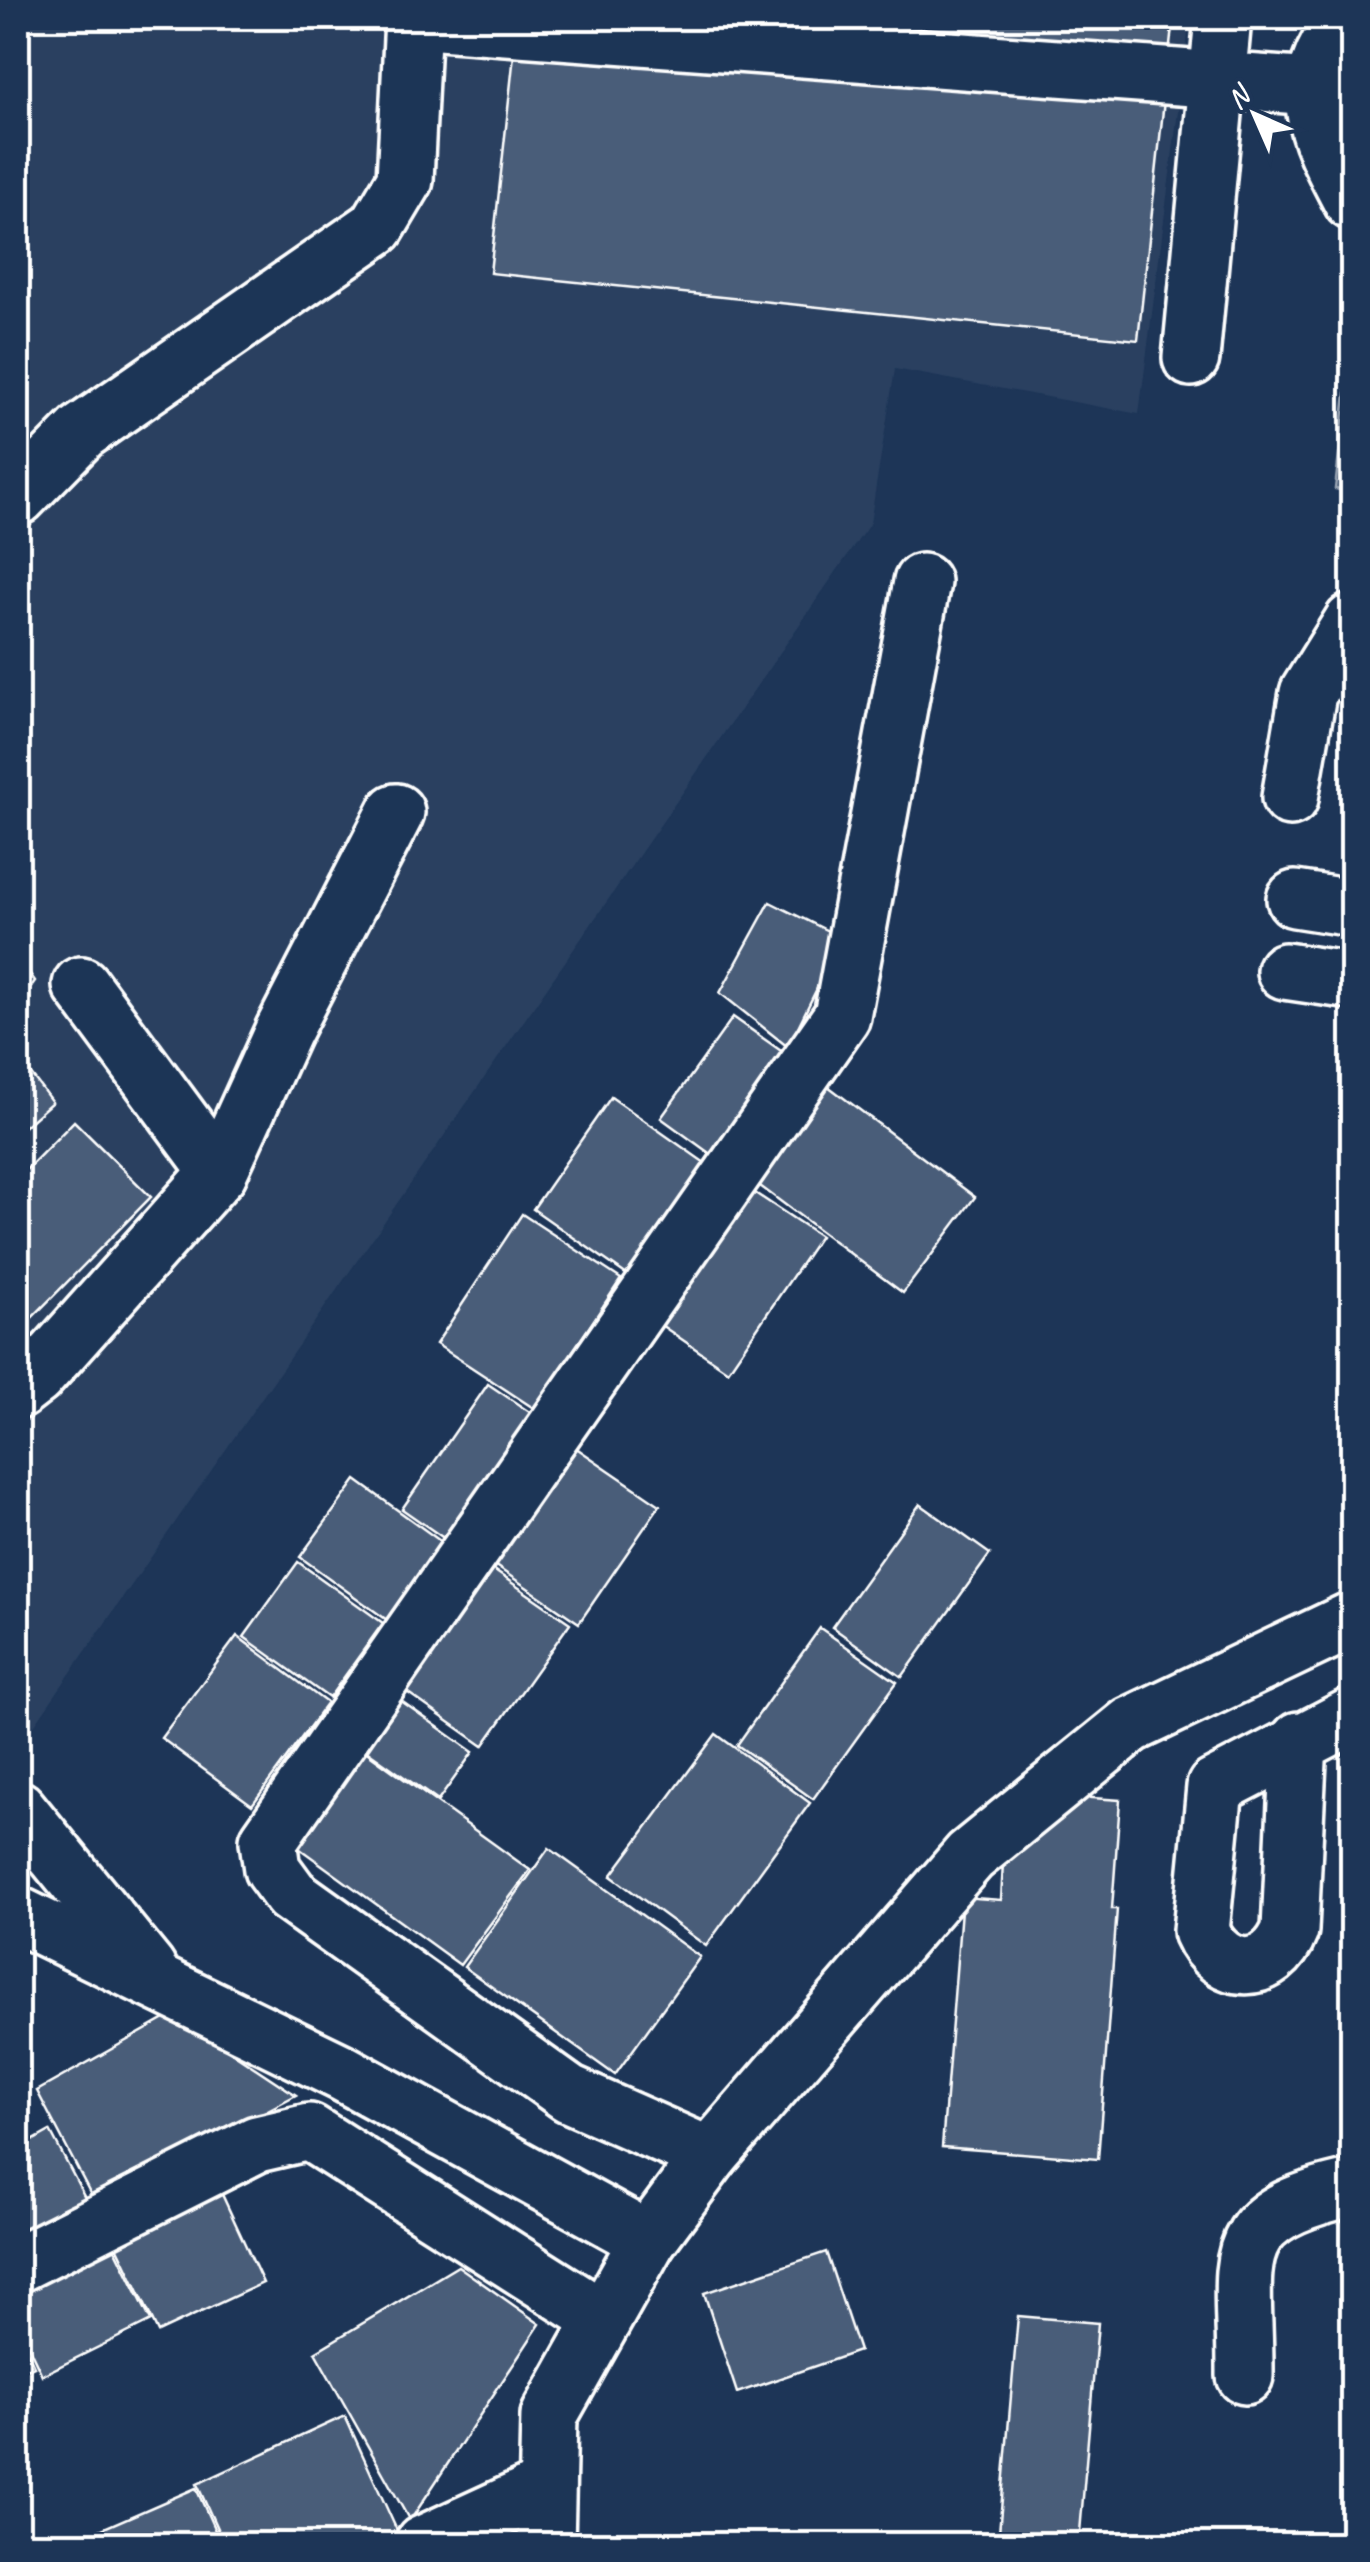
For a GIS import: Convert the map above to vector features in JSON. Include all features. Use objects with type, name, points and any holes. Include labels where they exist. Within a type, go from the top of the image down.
[{"type":"street","points":[[1191,358],[1223,18]]},
{"type":"street","points":[[1347,18],[1336,32],[1314,87],[1317,135],[1352,202]]},
{"type":"street","points":[[18,497],[82,432],[377,227],[405,180],[413,19],[1314,87]]},
{"type":"street","points":[[710,2156],[553,2083],[291,1896],[272,1869],[268,1841],[842,1016],[922,582]]},
{"type":"street","points":[[1290,798],[1308,693],[1352,622]]},
{"type":"street","points":[[18,1391],[36,1376],[219,1172],[283,1030],[396,812]]},
{"type":"street","points":[[1295,899],[1352,908]]},
{"type":"street","points":[[1284,972],[1352,980]]},
{"type":"street","points":[[81,985],[219,1172]]},
{"type":"street","points":[[546,2544],[549,2416],[648,2240],[710,2156],[970,1856],[1132,1725],[1352,1620]]},
{"type":"street","points":[[1300,1740],[1352,1716]]},
{"type":"street","points":[[18,1809],[156,1980]]},
{"type":"street","points":[[18,1915],[341,2072],[648,2240]]},
{"type":"street","points":[[18,2264],[257,2144],[309,2132],[604,2319]]},
{"type":"street","points":[[1245,2376],[1246,2246],[1267,2217],[1300,2199],[1352,2188]]},
{"type":"street","points":[[423,2544],[547,2487]]},
{"type":"shaded area","points":[[18,18],[1190,18],[1139,414],[895,369],[870,523],[19,1747]]},
{"type":"shaded area","points":[[1352,342],[1352,492],[1335,489]]},
{"type":"building","points":[[518,18],[1173,18],[1138,340],[490,273]]},
{"type":"building","points":[[770,902],[842,938],[788,1047],[720,993]]},
{"type":"building","points":[[18,957],[35,981],[18,1005]]},
{"type":"building","points":[[733,1017],[784,1053],[712,1155],[661,1118]]},
{"type":"building","points":[[18,1057],[52,1102],[18,1132]]},
{"type":"building","points":[[824,1083],[975,1197],[903,1293],[752,1180]]},
{"type":"building","points":[[611,1097],[705,1163],[627,1275],[533,1209]]},
{"type":"building","points":[[74,1121],[151,1197],[18,1332],[18,1178]]},
{"type":"building","points":[[746,1187],[820,1236],[728,1371],[655,1321]]},
{"type":"building","points":[[522,1214],[621,1279],[535,1409],[436,1344]]},
{"type":"building","points":[[488,1384],[531,1413],[445,1539],[402,1509]]},
{"type":"building","points":[[572,1445],[660,1505],[579,1623],[491,1563]]},
{"type":"building","points":[[356,1480],[443,1543],[387,1620],[300,1557]]},
{"type":"building","points":[[920,1504],[990,1554],[902,1677],[832,1627]]},
{"type":"building","points":[[298,1562],[383,1623],[329,1698],[244,1637]]},
{"type":"building","points":[[489,1567],[570,1623],[483,1746],[404,1690]]},
{"type":"building","points":[[820,1628],[897,1682],[813,1799],[737,1745]]},
{"type":"building","points":[[237,1636],[327,1703],[252,1805],[161,1738]]},
{"type":"building","points":[[397,1698],[473,1752],[438,1801],[362,1747]]},
{"type":"building","points":[[716,1734],[810,1803],[706,1946],[611,1876]]},
{"type":"building","points":[[361,1748],[530,1870],[460,1965],[296,1846]]},
{"type":"building","points":[[1078,1797],[1120,1800],[1112,1909],[1117,1909],[1098,2159],[942,2147],[962,1897],[1001,1900],[1003,1863]]},
{"type":"building","points":[[549,1848],[700,1957],[615,2075],[464,1967]]},
{"type":"building","points":[[174,2014],[296,2095],[95,2202],[37,2091]]},
{"type":"building","points":[[50,2131],[89,2205],[18,2243],[18,2149]]},
{"type":"building","points":[[214,2177],[263,2283],[158,2332],[109,2229]]},
{"type":"building","points":[[106,2230],[151,2321],[42,2375],[18,2324],[18,2274]]},
{"type":"building","points":[[826,2252],[859,2351],[737,2393],[704,2293]]},
{"type":"building","points":[[458,2266],[540,2324],[410,2521],[315,2352]]},
{"type":"building","points":[[1018,2316],[1098,2323],[1079,2544],[998,2544]]},
{"type":"building","points":[[18,2332],[34,2366],[18,2373]]},
{"type":"building","points":[[345,2416],[399,2535],[378,2544],[224,2544],[197,2484]]},
{"type":"building","points":[[196,2488],[221,2544],[84,2544],[81,2538]]},
{"type":"building","points":[[599,2533],[720,2544],[598,2544]]}]
